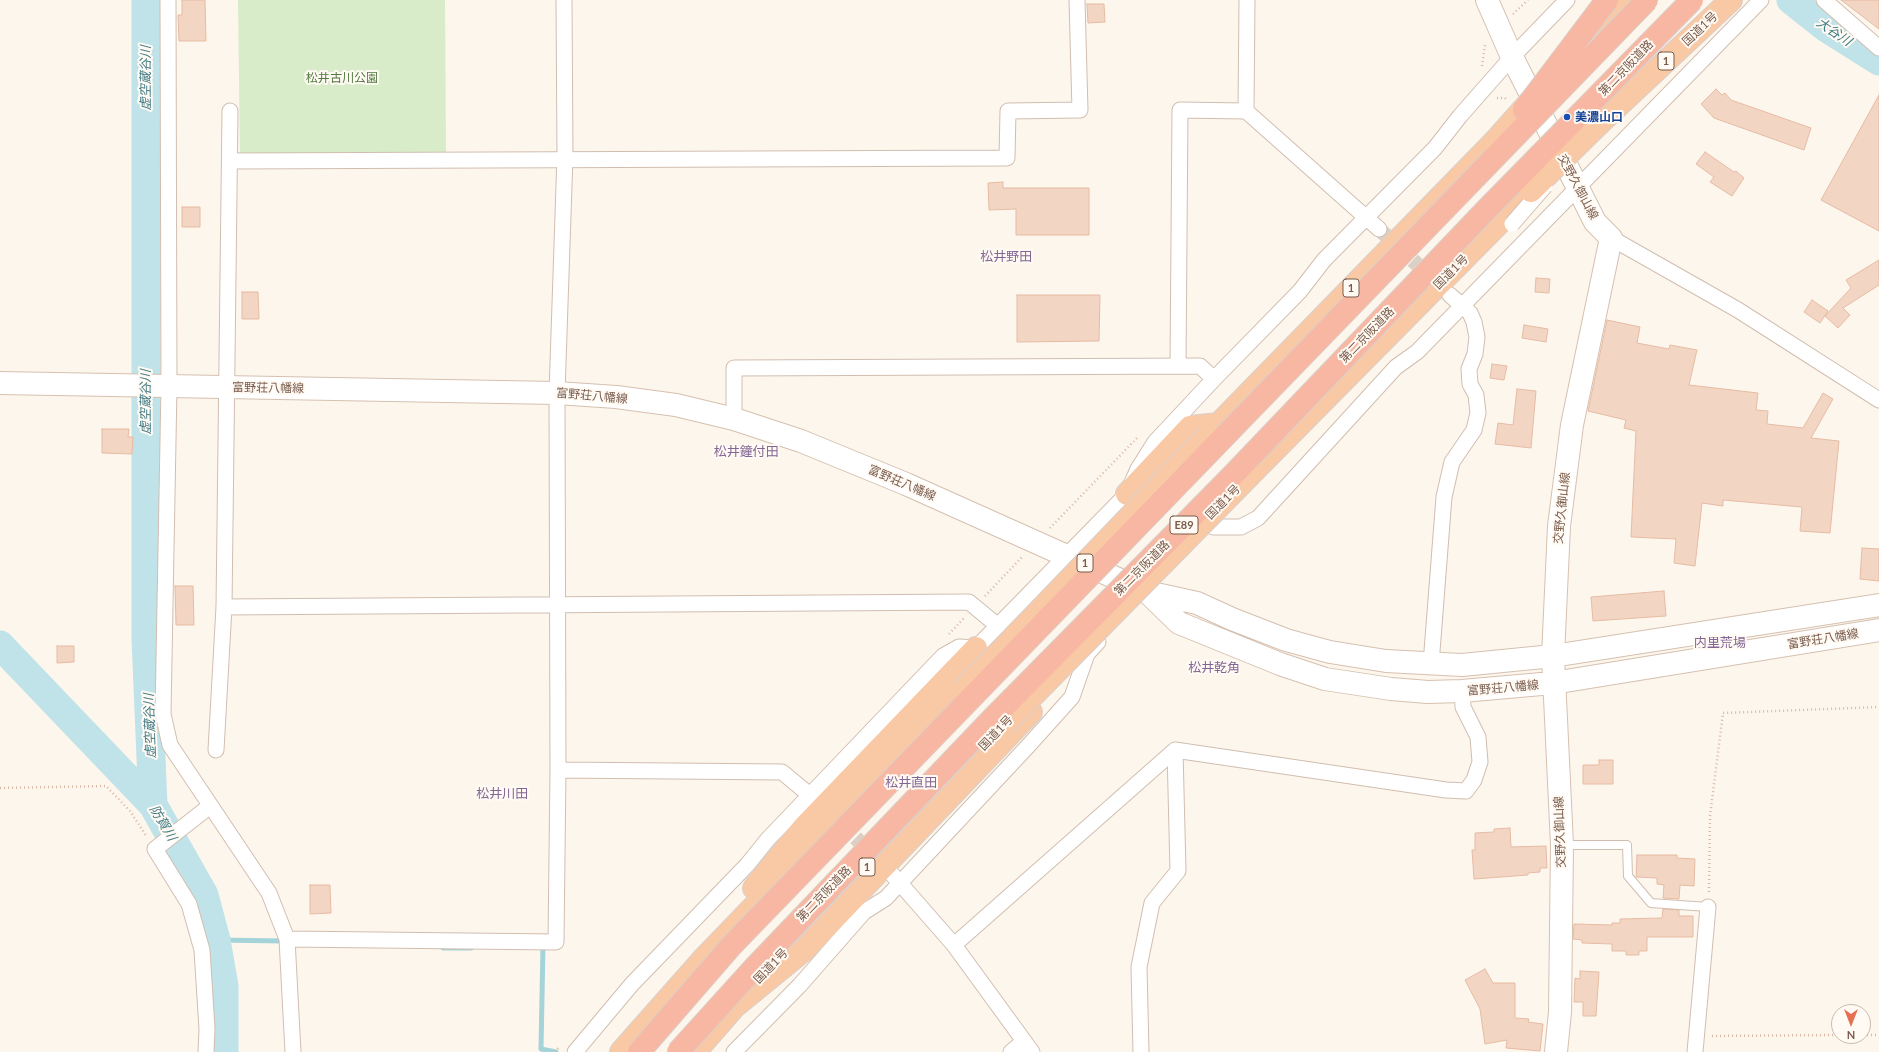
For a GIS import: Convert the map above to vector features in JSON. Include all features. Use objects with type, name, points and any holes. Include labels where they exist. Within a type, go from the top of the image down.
[{"type":"highway","points":[[1464,189],[1607,0]]},
{"type":"highway","name":"1","points":[[621,1052],[705,957],[1213,430],[1494,142],[1620,0]]},
{"type":"highway","name":"E89","points":[[639,1052],[732,945],[1647,0]]},
{"type":"highway","name":"第二京阪道路","points":[[678,1052],[754,967],[992,719],[1227,482],[1486,210],[1692,0]]},
{"type":"highway","name":"国道1号","points":[[695,1052],[754,983],[1003,726],[1531,191],[1601,122],[1730,0]]},
{"type":"highway","points":[[1127,494],[1190,427],[1213,430]]},
{"type":"highway","points":[[705,957],[720,929],[805,826],[976,648]]},
{"type":"highway","points":[[733,1008],[804,950],[1087,654]]},
{"type":"main road","name":"交野久御山線","points":[[1487,0],[1512,57],[1577,188],[1595,222],[1611,238],[1571,433],[1559,526],[1553,656],[1553,683],[1562,845],[1560,1012],[1556,1052]]},
{"type":"main road","name":"富野荘八幡線","points":[[0,383],[557,392],[616,397],[676,405],[734,419],[801,441],[906,484],[1147,592],[1197,603],[1232,619],[1286,640],[1330,652],[1386,661],[1462,665],[1553,656],[1879,605]]},
{"type":"main road","name":"富野荘八幡線","points":[[1147,592],[1179,623],[1280,664],[1325,679],[1391,689],[1428,692],[1462,691],[1553,683],[1879,630]]},
{"type":"street","points":[[168,0],[162,714],[170,745],[269,893],[287,939],[293,1052]]},
{"type":"street","points":[[287,939],[556,942],[558,770],[557,392],[564,161],[564,0]]},
{"type":"street","points":[[230,161],[564,161],[1007,158],[1008,111],[1080,110],[1077,0]]},
{"type":"street","points":[[1246,111],[1247,0]]},
{"type":"street","points":[[575,1052],[632,984],[747,866],[768,839],[815,799],[943,656],[959,647],[976,648],[1127,494],[1138,469],[1155,442],[1300,291],[1324,260],[1435,148],[1460,116],[1512,57],[1567,0]]},
{"type":"street","points":[[1213,527],[1241,527],[1258,518],[1396,367],[1417,352],[1462,307],[1761,0]]},
{"type":"street","points":[[1824,0],[1879,48]]},
{"type":"street","points":[[1178,366],[1180,110],[1246,111],[1380,229]]},
{"type":"street","points":[[216,750],[224,607],[230,111]]},
{"type":"street","points":[[734,1052],[800,984],[864,912],[886,898],[896,878],[1072,698],[1087,654],[1512,224],[1601,122]]},
{"type":"street","points":[[1611,238],[1738,310],[1879,400]]},
{"type":"street","points":[[1431,664],[1444,497],[1452,462],[1474,430],[1478,413],[1476,395],[1470,384],[1469,369],[1475,354],[1477,337],[1474,322],[1470,313],[1450,295]]},
{"type":"street","points":[[734,419],[734,368],[1200,366],[1214,379]]},
{"type":"street","points":[[224,607],[557,606],[969,602],[998,626]]},
{"type":"street","points":[[954,945],[1175,750],[1446,790],[1466,791],[1474,780],[1480,762],[1478,737],[1463,707],[1462,691]]},
{"type":"street","points":[[1140,1052],[1139,967],[1152,903],[1178,871],[1175,750]]},
{"type":"street","points":[[558,770],[782,772],[815,799]]},
{"type":"street","points":[[206,1052],[207,1029],[202,950],[188,904],[155,849],[210,806]]},
{"type":"street","points":[[896,878],[954,945],[1028,1046],[1011,1052]]},
{"type":"street","points":[[1695,1052],[1708,906]]},
{"type":"lane","points":[[1562,845],[1628,845],[1628,876],[1651,903],[1708,906]]},
{"type":"path","points":[[1708,906],[1710,816],[1723,713],[1879,707]]},
{"type":"path","points":[[0,788],[106,786],[130,811],[155,849]]},
{"type":"path","points":[[1696,1036],[1831,1036]]},
{"type":"green space","name":"松井古川公園","points":[[238,0],[445,0],[446,156],[240,156]]},
{"type":"building","points":[[182,0],[205,0],[206,41],[179,41],[178,15],[182,15]]},
{"type":"building","points":[[1841,0],[1879,0],[1879,29]]},
{"type":"building","points":[[1087,4],[1104,4],[1105,22],[1088,23]]},
{"type":"building","points":[[1716,89],[1722,95],[1725,93],[1731,100],[1811,128],[1804,150],[1714,118],[1701,104]]},
{"type":"building","points":[[1879,95],[1879,231],[1821,200]]},
{"type":"building","points":[[1705,152],[1734,172],[1736,171],[1744,178],[1732,196],[1710,182],[1714,177],[1696,164]]},
{"type":"building","points":[[1003,182],[1003,188],[1089,188],[1089,235],[1016,235],[1016,209],[989,210],[988,183]]},
{"type":"building","points":[[182,207],[200,207],[200,227],[182,227]]},
{"type":"building","points":[[1879,260],[1879,285],[1843,308],[1850,315],[1838,328],[1825,316],[1851,288],[1846,280]]},
{"type":"building","points":[[1536,278],[1550,279],[1549,293],[1535,292]]},
{"type":"building","points":[[242,292],[258,292],[259,319],[242,319]]},
{"type":"building","points":[[1017,295],[1100,295],[1099,341],[1017,342]]},
{"type":"building","points":[[1812,300],[1828,311],[1820,323],[1804,312]]},
{"type":"building","points":[[1607,320],[1640,327],[1637,343],[1669,349],[1670,345],[1697,350],[1689,385],[1758,393],[1756,410],[1768,411],[1767,424],[1803,428],[1823,393],[1833,399],[1811,438],[1839,441],[1830,533],[1800,531],[1802,507],[1723,500],[1723,506],[1702,503],[1695,566],[1674,563],[1676,539],[1631,537],[1636,431],[1624,428],[1626,420],[1588,411]]},
{"type":"building","points":[[1524,325],[1548,329],[1546,342],[1522,338]]},
{"type":"building","points":[[1492,364],[1507,366],[1504,380],[1490,378]]},
{"type":"building","points":[[1517,389],[1536,391],[1531,448],[1495,444],[1498,423],[1513,425]]},
{"type":"building","points":[[102,429],[129,429],[128,437],[133,437],[132,454],[102,453]]},
{"type":"building","points":[[1862,548],[1879,549],[1879,581],[1860,579]]},
{"type":"building","points":[[175,586],[193,586],[194,625],[176,625]]},
{"type":"building","points":[[1664,591],[1666,616],[1593,621],[1591,597]]},
{"type":"building","points":[[57,646],[74,646],[74,662],[57,663]]},
{"type":"building","points":[[1599,760],[1613,760],[1613,784],[1583,784],[1583,765],[1599,765]]},
{"type":"building","points":[[1510,828],[1511,847],[1546,846],[1547,868],[1540,868],[1540,872],[1528,873],[1528,875],[1474,879],[1472,850],[1475,850],[1475,833],[1494,832],[1494,829]]},
{"type":"building","points":[[1637,855],[1677,855],[1677,858],[1695,859],[1694,886],[1680,885],[1679,899],[1663,898],[1664,885],[1657,884],[1657,878],[1636,877]]},
{"type":"building","points":[[310,885],[330,885],[331,913],[310,914]]},
{"type":"building","points":[[1663,909],[1679,910],[1679,916],[1693,916],[1693,937],[1647,937],[1647,951],[1639,951],[1639,955],[1626,955],[1626,951],[1612,951],[1612,944],[1582,943],[1582,940],[1573,939],[1574,924],[1612,925],[1612,923],[1620,923],[1620,919],[1662,918]]},
{"type":"building","points":[[1485,969],[1493,983],[1515,983],[1515,1018],[1529,1019],[1528,1022],[1543,1024],[1540,1051],[1506,1048],[1507,1040],[1485,1044],[1480,1009],[1465,980]]},
{"type":"building","points":[[1580,971],[1599,972],[1596,1016],[1583,1016],[1583,1002],[1574,1002],[1575,978],[1580,979]]},
{"type":"waterway","name":"虚空蔵谷川","points":[[146,0],[146,639],[153,805]]},
{"type":"waterway","name":"大谷川","points":[[1791,0],[1825,27],[1879,61]]},
{"type":"waterway","name":"防賀川","points":[[0,645],[153,805],[204,895],[216,940],[224,986],[224,1052]]},
{"type":"waterway","points":[[216,940],[285,941]]},
{"type":"waterway","points":[[541,945],[543,945],[541,1049],[556,1052]]},
{"type":"waterway","points":[[443,948],[471,948]]},
{"type":"tunnel","points":[[1379,229],[1433,279]]},
{"type":"tunnel","points":[[839,822],[891,872]]},
{"type":"place","name":"美濃山口","points":[[1567,117]]},
{"type":"district","name":"松井野田","points":[[1006,257]]},
{"type":"district","name":"松井鐘付田","points":[[746,452]]},
{"type":"district","name":"内里荒場","points":[[1720,643]]},
{"type":"district","name":"松井乾角","points":[[1214,668]]},
{"type":"district","name":"松井直田","points":[[911,783]]},
{"type":"district","name":"松井川田","points":[[502,794]]}]
